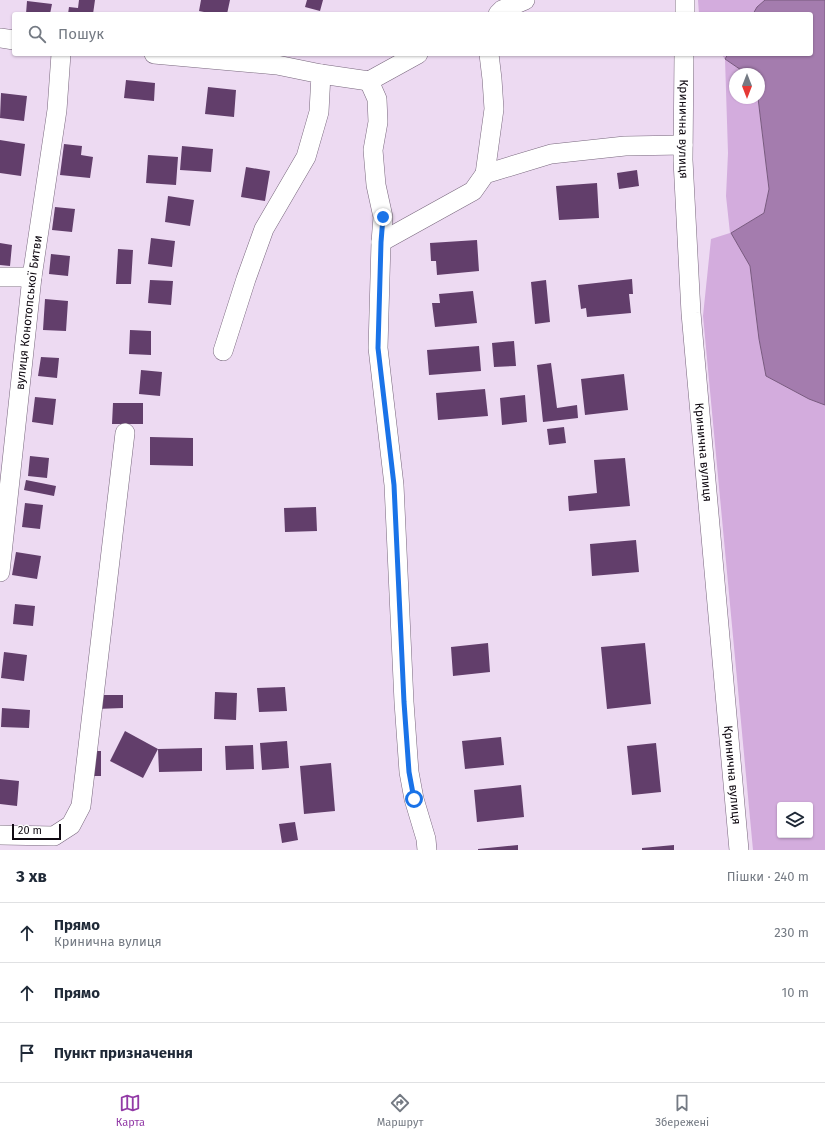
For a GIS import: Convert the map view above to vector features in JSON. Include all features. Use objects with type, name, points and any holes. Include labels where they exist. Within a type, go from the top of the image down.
[{"type":"street","points":[[500,12],[525,0]]},
{"type":"street","points":[[685,0],[685,12]]},
{"type":"street","points":[[0,38],[12,40]]},
{"type":"street","name":"вулиця Конотопської Битви","points":[[0,572],[32,277],[57,110],[60,56]]},
{"type":"street","points":[[176,56],[277,65],[321,74],[369,81],[414,56]]},
{"type":"street","points":[[381,242],[473,191],[485,174],[494,109],[489,56]]},
{"type":"street","name":"Кринична вулиця","points":[[684,56],[683,145],[691,313],[739,850]]},
{"type":"street","points":[[223,351],[264,229],[306,157],[319,112],[321,74]]},
{"type":"street","points":[[369,81],[377,99],[378,122],[373,150],[376,185],[383,217],[378,348],[394,485],[404,702],[409,772],[414,799],[426,839],[427,850]]},
{"type":"street","points":[[485,174],[551,154],[625,146],[683,145]]},
{"type":"street","points":[[0,277],[32,277]]},
{"type":"street","points":[[0,835],[54,836],[71,825],[81,806],[125,433]]},
{"type":"shaded area","points":[[698,0],[765,0],[757,7],[754,12],[699,12]]},
{"type":"shaded area","points":[[765,0],[825,0],[825,405],[809,399],[766,376],[759,339],[750,266],[731,233],[764,213],[769,189],[759,104],[765,104],[765,68],[738,68],[725,59],[727,56],[813,56],[813,12],[754,12],[757,7]]},
{"type":"shaded area","points":[[725,59],[738,68],[729,68],[729,104],[759,104],[769,189],[764,213],[731,233],[750,265],[759,339],[766,376],[809,399],[825,405],[825,850],[753,850],[703,316],[711,239],[730,233],[726,196],[728,153]]},
{"type":"building","points":[[79,0],[95,0],[93,12],[68,12],[69,7],[78,8]]},
{"type":"building","points":[[201,0],[230,0],[227,12],[199,11]]},
{"type":"building","points":[[307,0],[323,0],[320,11],[305,7]]},
{"type":"building","points":[[27,1],[52,4],[50,12],[26,12]]},
{"type":"building","points":[[126,80],[155,83],[154,101],[124,98]]},
{"type":"building","points":[[208,87],[236,90],[234,117],[205,114]]},
{"type":"building","points":[[1,93],[27,96],[24,121],[0,118]]},
{"type":"building","points":[[0,140],[25,144],[21,176],[0,173]]},
{"type":"building","points":[[64,144],[82,146],[81,155],[93,157],[90,178],[60,175]]},
{"type":"building","points":[[182,146],[213,149],[211,172],[180,170]]},
{"type":"building","points":[[148,155],[178,157],[176,185],[146,183]]},
{"type":"building","points":[[246,167],[270,171],[265,201],[241,197]]},
{"type":"building","points":[[637,170],[639,186],[619,189],[617,173]]},
{"type":"building","points":[[597,183],[599,218],[559,220],[556,186]]},
{"type":"building","points":[[168,196],[194,200],[190,226],[165,222]]},
{"type":"building","points":[[55,207],[75,209],[72,232],[52,230]]},
{"type":"building","points":[[151,238],[175,241],[172,267],[148,264]]},
{"type":"building","points":[[477,240],[479,271],[437,275],[436,261],[431,261],[430,243]]},
{"type":"building","points":[[0,243],[12,245],[10,266],[0,265]]},
{"type":"building","points":[[118,249],[133,250],[131,284],[116,284]]},
{"type":"building","points":[[51,254],[70,256],[68,276],[49,274]]},
{"type":"building","points":[[632,279],[633,294],[629,294],[631,313],[587,317],[586,308],[581,309],[578,285]]},
{"type":"building","points":[[150,280],[173,281],[171,305],[148,303]]},
{"type":"building","points":[[546,280],[550,322],[535,324],[531,282]]},
{"type":"building","points":[[473,291],[477,323],[435,327],[432,303],[440,303],[439,294]]},
{"type":"building","points":[[45,299],[68,301],[66,331],[43,330]]},
{"type":"building","points":[[130,330],[151,331],[151,355],[129,354]]},
{"type":"building","points":[[514,341],[516,366],[494,367],[492,343]]},
{"type":"building","points":[[479,346],[481,371],[429,375],[427,350]]},
{"type":"building","points":[[41,357],[59,358],[57,378],[38,376]]},
{"type":"building","points":[[551,363],[557,408],[577,405],[578,418],[543,422],[537,365]]},
{"type":"building","points":[[141,370],[162,372],[160,396],[139,394]]},
{"type":"building","points":[[624,374],[628,410],[585,415],[581,379]]},
{"type":"building","points":[[485,389],[488,416],[438,420],[436,393]]},
{"type":"building","points":[[525,395],[527,422],[502,425],[500,398]]},
{"type":"building","points":[[35,397],[56,399],[53,425],[32,422]]},
{"type":"building","points":[[113,403],[143,403],[143,424],[112,424]]},
{"type":"building","points":[[564,427],[566,443],[549,445],[547,429]]},
{"type":"building","points":[[150,437],[193,438],[193,466],[150,465]]},
{"type":"building","points":[[30,456],[49,458],[47,478],[28,476]]},
{"type":"building","points":[[625,458],[630,506],[569,511],[568,496],[597,493],[594,460]]},
{"type":"building","points":[[26,480],[56,486],[54,496],[24,490]]},
{"type":"building","points":[[25,503],[43,505],[40,529],[22,527]]},
{"type":"building","points":[[316,507],[317,531],[285,532],[284,508]]},
{"type":"building","points":[[636,540],[639,572],[592,576],[590,544]]},
{"type":"building","points":[[16,552],[41,556],[37,579],[12,575]]},
{"type":"building","points":[[15,604],[35,606],[33,626],[13,624]]},
{"type":"building","points":[[488,643],[490,672],[453,676],[451,647]]},
{"type":"building","points":[[645,643],[651,704],[607,709],[601,647]]},
{"type":"building","points":[[4,652],[27,655],[24,681],[1,678]]},
{"type":"building","points":[[285,687],[287,711],[259,712],[257,688]]},
{"type":"building","points":[[215,692],[237,693],[236,720],[214,719]]},
{"type":"building","points":[[95,695],[123,695],[123,708],[96,709]]},
{"type":"building","points":[[2,708],[30,710],[29,728],[1,727]]},
{"type":"building","points":[[125,731],[158,749],[143,778],[110,761]]},
{"type":"building","points":[[501,737],[504,765],[465,769],[462,741]]},
{"type":"building","points":[[287,741],[289,768],[262,770],[260,743]]},
{"type":"building","points":[[656,743],[661,792],[632,795],[627,746]]},
{"type":"building","points":[[253,745],[254,769],[226,770],[225,746]]},
{"type":"building","points":[[202,748],[202,771],[159,772],[158,749]]},
{"type":"building","points":[[89,751],[101,751],[101,776],[89,776]]},
{"type":"building","points":[[331,763],[335,811],[304,814],[300,766]]},
{"type":"building","points":[[0,779],[19,781],[17,806],[0,804]]},
{"type":"building","points":[[521,785],[524,817],[477,822],[474,790]]},
{"type":"building","points":[[295,822],[298,840],[282,843],[279,824]]},
{"type":"building","points":[[518,845],[518,850],[478,850],[478,849]]},
{"type":"building","points":[[674,845],[674,850],[642,850],[642,848]]},
{"type":"route","points":[[383,217],[378,348],[394,485],[404,702],[409,772],[414,799]]}]
